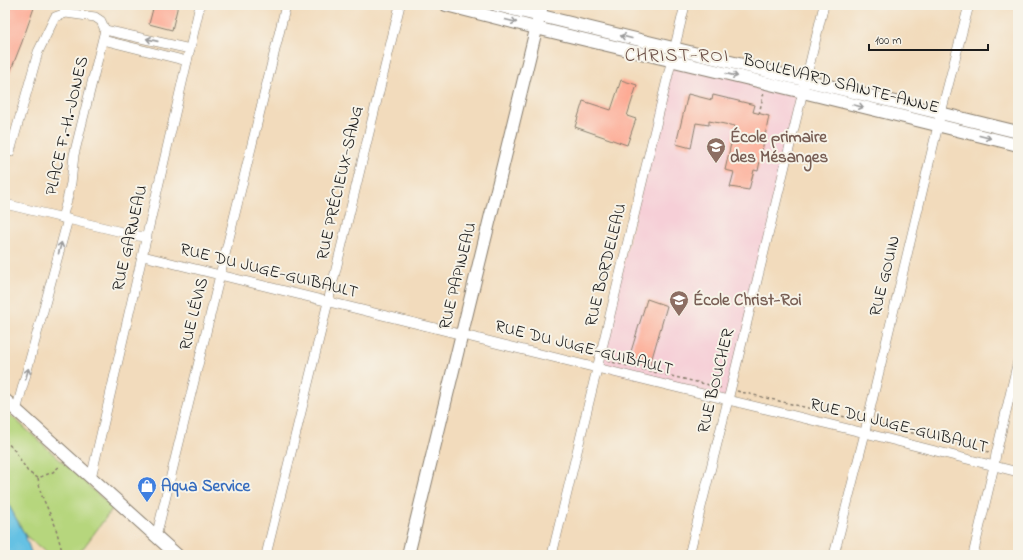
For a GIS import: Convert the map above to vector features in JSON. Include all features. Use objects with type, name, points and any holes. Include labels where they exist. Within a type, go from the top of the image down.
[{"type":"street","name":"RUE GARNEAU","points":[[92,478],[200,5]]},
{"type":"street","name":"RUE LÉVIS","points":[[156,536],[286,5]]},
{"type":"street","name":"RUE PRÉCIEUX-SANG","points":[[266,555],[400,5]]},
{"type":"street","name":"BOULEVARD SAINTE-ANNE","points":[[446,5],[1018,145]]},
{"type":"street","name":"BOULEVARD SAINTE-ANNE","points":[[496,5],[541,10],[675,49],[1018,132]]},
{"type":"street","name":"RUE BORDELEAU","points":[[552,555],[685,5]]},
{"type":"street","name":"RUE BOUCHER","points":[[689,555],[824,5]]},
{"type":"street","name":"RUE GOUIN","points":[[834,555],[865,433],[870,407],[968,5]]},
{"type":"street","name":"RUE PAPINEAU","points":[[408,555],[541,10]]},
{"type":"street","points":[[5,153],[10,152],[38,52],[55,17],[66,13],[95,17],[100,21],[105,30],[190,49]]},
{"type":"street","name":"PLACE F.-H.-JONES","points":[[13,414],[65,219],[74,155],[105,30]]},
{"type":"street","name":"PLACE F.-H.-JONES","points":[[103,40],[187,62]]},
{"type":"street","points":[[5,204],[147,238]]},
{"type":"street","name":"RUE DU JUGE-GUIBAULT","points":[[142,256],[865,433],[1018,472]]},
{"type":"street","points":[[972,555],[1018,361]]},
{"type":"street","points":[[5,400],[13,414],[68,457],[177,555]]},
{"type":"path","points":[[759,114],[766,83]]},
{"type":"path","points":[[5,426],[13,414]]},
{"type":"path","points":[[5,440],[15,451],[28,472],[38,478]]},
{"type":"path","points":[[38,478],[53,472],[68,457]]},
{"type":"path","points":[[38,478],[40,494],[54,524],[64,555]]},
{"type":"shaded area","points":[[672,61],[803,92],[728,400],[598,368]]},
{"type":"green space","points":[[5,410],[113,508],[78,555],[49,555],[25,535],[5,498]]},
{"type":"water","points":[[5,498],[25,535],[32,555],[5,555]]},
{"type":"building","points":[[11,5],[35,5],[5,85],[5,23]]},
{"type":"building","points":[[154,5],[178,5],[172,30],[149,24]]},
{"type":"building","points":[[621,80],[637,85],[627,116],[636,119],[627,145],[575,127],[583,101],[611,110]]},
{"type":"building","points":[[688,94],[712,100],[713,95],[755,105],[753,112],[769,116],[758,171],[754,170],[749,190],[730,187],[734,172],[725,170],[735,126],[709,121],[709,125],[696,123],[691,148],[676,144]]},
{"type":"building","points":[[647,299],[667,306],[650,365],[629,358]]},
{"type":"place","name":"École primaire des Mésanges","points":[[716,164]]},
{"type":"place","name":"École Christ-Roi","points":[[679,317]]},
{"type":"place","name":"Aqua Service","points":[[147,503]]},
{"type":"district","name":"CHRIST-ROI","points":[[677,56]]}]
